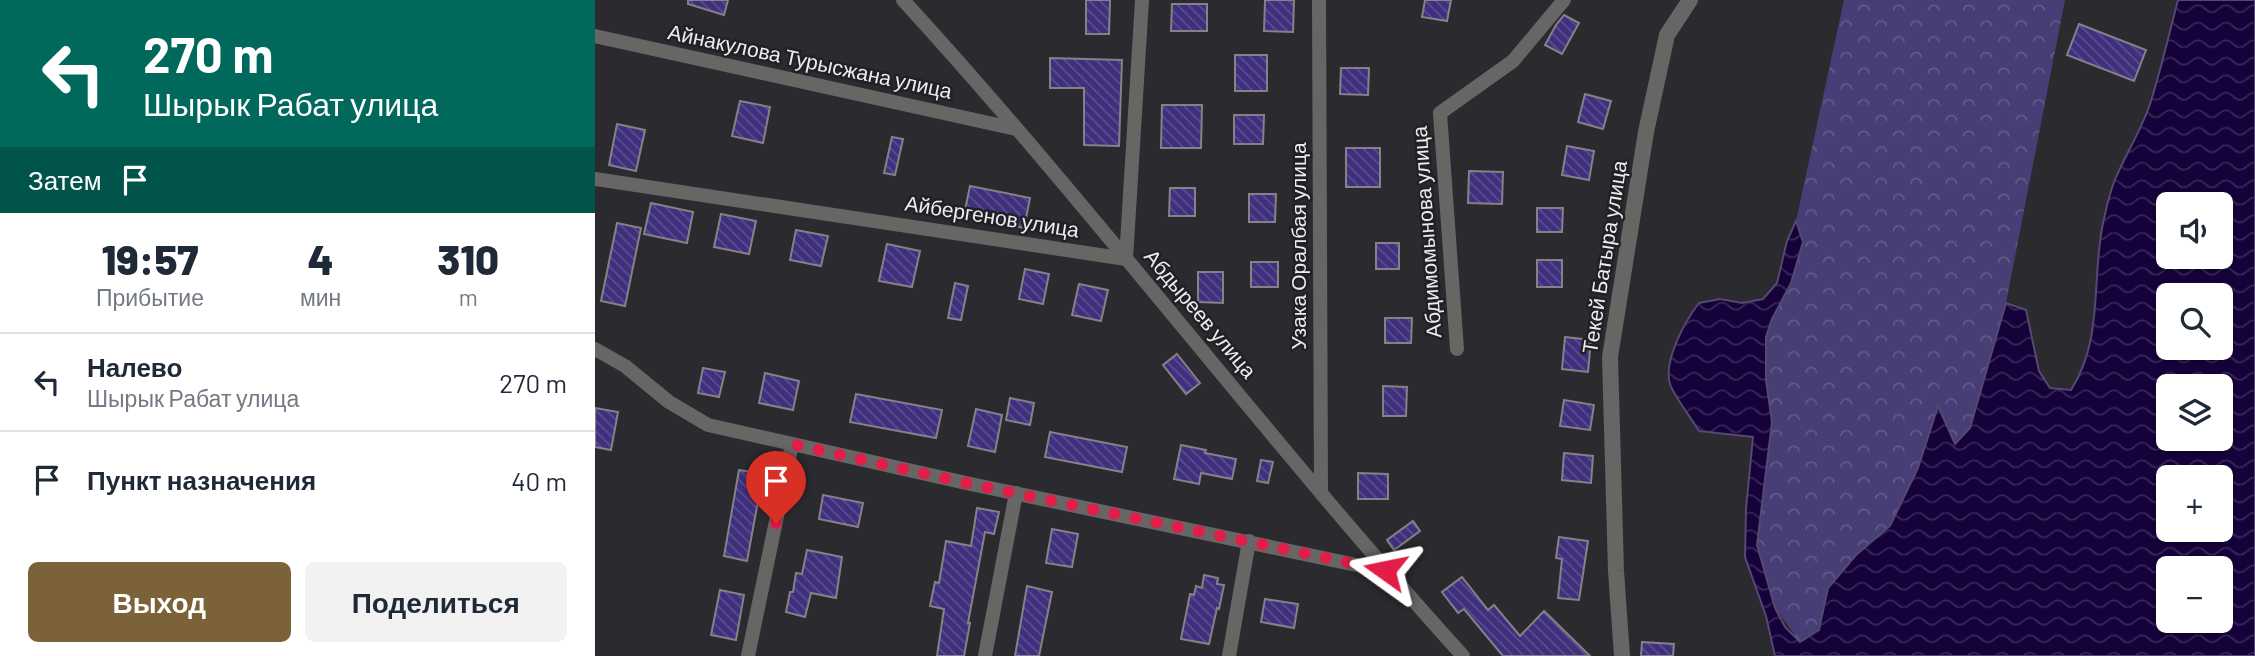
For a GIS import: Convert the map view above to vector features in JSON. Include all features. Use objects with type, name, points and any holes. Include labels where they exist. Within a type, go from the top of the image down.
[{"type":"street","name":"Абдыреев улица","points":[[903,0],[1126,259],[1385,570],[1463,656]]},
{"type":"street","points":[[1126,259],[1142,0]]},
{"type":"street","name":"Узака Оралбая улица","points":[[1319,0],[1321,492]]},
{"type":"street","name":"Абдимомынова улица","points":[[1457,349],[1440,113],[1513,61],[1564,0]]},
{"type":"street","name":"Текей Батыра улица","points":[[1622,656],[1616,571],[1610,357],[1646,132],[1664,47],[1667,35],[1690,0]]},
{"type":"street","name":"Айнакулова Турысжана улица","points":[[595,36],[1016,129]]},
{"type":"street","name":"Айбергенов улица","points":[[595,179],[1126,259]]},
{"type":"street","points":[[595,348],[625,366],[669,402],[708,425],[1385,570]]},
{"type":"street","points":[[748,656],[792,444]]},
{"type":"street","points":[[985,656],[1016,493]]},
{"type":"street","points":[[1229,656],[1249,541]]},
{"type":"green space","points":[[1844,0],[2065,0],[2006,303],[1970,428],[1955,444],[1938,407],[1918,468],[1890,526],[1828,588],[1819,630],[1800,642],[1775,608],[1757,546],[1772,422],[1766,380],[1766,337],[1772,319],[1791,283],[1803,242],[1796,221]]},
{"type":"water","points":[[2178,0],[2255,0],[2255,656],[1775,656],[1766,616],[1745,557],[1746,509],[1753,437],[1699,431],[1670,384],[1672,353],[1699,303],[1720,299],[1742,303],[1763,299],[1777,283],[1787,241],[1796,221],[1803,242],[1791,283],[1772,319],[1766,337],[1766,380],[1772,422],[1757,545],[1775,608],[1785,627],[1800,642],[1819,630],[1828,588],[1856,555],[1890,526],[1918,468],[1938,406],[1955,444],[1970,428],[2006,303],[2026,310],[2039,371],[2050,388],[2071,390],[2088,350],[2095,308],[2100,244],[2109,197],[2150,104]]},
{"type":"building","points":[[688,0],[728,0],[724,15],[688,4]]},
{"type":"building","points":[[1086,0],[1110,0],[1109,34],[1086,34]]},
{"type":"building","points":[[1265,0],[1294,0],[1293,32],[1264,31]]},
{"type":"building","points":[[1425,0],[1451,0],[1447,21],[1422,17]]},
{"type":"building","points":[[1172,4],[1207,4],[1207,31],[1171,31]]},
{"type":"building","points":[[1564,15],[1579,23],[1562,54],[1545,45]]},
{"type":"building","points":[[2079,24],[2146,50],[2134,81],[2067,55]]},
{"type":"building","points":[[1235,55],[1267,55],[1267,91],[1235,91]]},
{"type":"building","points":[[1050,58],[1122,60],[1119,146],[1084,145],[1084,88],[1050,88]]},
{"type":"building","points":[[1341,68],[1369,68],[1368,95],[1340,94]]},
{"type":"building","points":[[1585,94],[1611,101],[1603,129],[1578,122]]},
{"type":"building","points":[[740,101],[770,107],[763,143],[732,136]]},
{"type":"building","points":[[1162,105],[1202,105],[1201,148],[1161,148]]},
{"type":"building","points":[[1234,115],[1264,115],[1263,144],[1234,144]]},
{"type":"building","points":[[617,124],[645,130],[636,171],[609,165]]},
{"type":"building","points":[[892,137],[903,139],[895,175],[884,173]]},
{"type":"building","points":[[1567,146],[1594,151],[1589,180],[1562,175]]},
{"type":"building","points":[[1346,148],[1380,148],[1380,187],[1346,187]]},
{"type":"building","points":[[1469,171],[1503,172],[1502,204],[1468,203]]},
{"type":"building","points":[[970,186],[1030,198],[1024,228],[964,215]]},
{"type":"building","points":[[1170,188],[1195,188],[1195,216],[1169,216]]},
{"type":"building","points":[[1249,194],[1276,194],[1275,222],[1249,222]]},
{"type":"building","points":[[651,203],[693,212],[687,243],[644,234]]},
{"type":"building","points":[[1537,208],[1563,208],[1562,232],[1537,232]]},
{"type":"building","points":[[721,214],[756,221],[749,254],[714,247]]},
{"type":"building","points":[[617,223],[641,228],[625,306],[601,301]]},
{"type":"building","points":[[796,230],[828,236],[821,266],[790,260]]},
{"type":"building","points":[[1376,243],[1399,243],[1399,269],[1376,269]]},
{"type":"building","points":[[887,244],[920,251],[912,287],[879,281]]},
{"type":"building","points":[[1537,260],[1562,260],[1562,287],[1537,287]]},
{"type":"building","points":[[1251,262],[1278,262],[1278,287],[1251,287]]},
{"type":"building","points":[[1025,269],[1049,274],[1043,304],[1019,299]]},
{"type":"building","points":[[1198,272],[1223,272],[1223,303],[1198,302]]},
{"type":"building","points":[[955,283],[968,286],[961,320],[948,318]]},
{"type":"building","points":[[1079,284],[1108,290],[1101,321],[1072,315]]},
{"type":"building","points":[[1385,318],[1412,318],[1411,343],[1385,343]]},
{"type":"building","points":[[1565,337],[1591,340],[1588,372],[1562,369]]},
{"type":"building","points":[[1177,354],[1200,383],[1186,394],[1163,365]]},
{"type":"building","points":[[703,368],[725,372],[719,397],[698,393]]},
{"type":"building","points":[[765,373],[799,381],[793,410],[759,403]]},
{"type":"building","points":[[1383,386],[1407,387],[1406,416],[1383,416]]},
{"type":"building","points":[[856,394],[942,410],[936,438],[850,422]]},
{"type":"building","points":[[1010,398],[1034,403],[1030,425],[1006,420]]},
{"type":"building","points":[[1564,400],[1594,405],[1590,430],[1560,426]]},
{"type":"building","points":[[595,408],[618,412],[611,450],[595,447]]},
{"type":"building","points":[[976,409],[1002,415],[995,452],[968,446]]},
{"type":"building","points":[[1050,432],[1127,447],[1122,472],[1045,457]]},
{"type":"building","points":[[1181,445],[1236,459],[1232,479],[1201,473],[1199,484],[1174,479]]},
{"type":"building","points":[[1564,453],[1593,456],[1591,483],[1562,480]]},
{"type":"building","points":[[1261,460],[1273,462],[1268,483],[1257,481]]},
{"type":"building","points":[[739,470],[763,474],[747,561],[724,556]]},
{"type":"building","points":[[1358,473],[1388,474],[1388,499],[1358,499]]},
{"type":"building","points":[[823,495],[863,503],[858,527],[819,519]]},
{"type":"building","points":[[977,508],[999,512],[994,534],[985,532],[964,656],[937,656],[944,609],[930,606],[935,582],[939,583],[946,541],[971,546]]},
{"type":"building","points":[[1413,521],[1420,531],[1394,550],[1387,540]]},
{"type":"building","points":[[1052,529],[1078,534],[1072,567],[1046,563]]},
{"type":"building","points":[[1559,537],[1588,541],[1579,600],[1558,598],[1562,559],[1556,558]]},
{"type":"building","points":[[807,550],[842,557],[836,598],[811,593],[805,617],[786,612],[796,573],[802,574]]},
{"type":"building","points":[[1204,575],[1218,578],[1217,584],[1224,585],[1209,644],[1181,639],[1190,594],[1194,595],[1196,586],[1202,588]]},
{"type":"building","points":[[1462,577],[1488,610],[1494,605],[1520,636],[1544,611],[1590,656],[1503,656],[1464,609],[1458,613],[1442,592]]},
{"type":"building","points":[[1027,586],[1052,592],[1039,656],[1015,656]]},
{"type":"building","points":[[720,590],[744,595],[736,640],[711,635]]},
{"type":"building","points":[[1265,599],[1298,604],[1294,628],[1261,622]]},
{"type":"building","points":[[1642,642],[1674,644],[1673,656],[1641,656]]},
{"type":"route","points":[[776,523],[792,444],[1385,570]]}]
